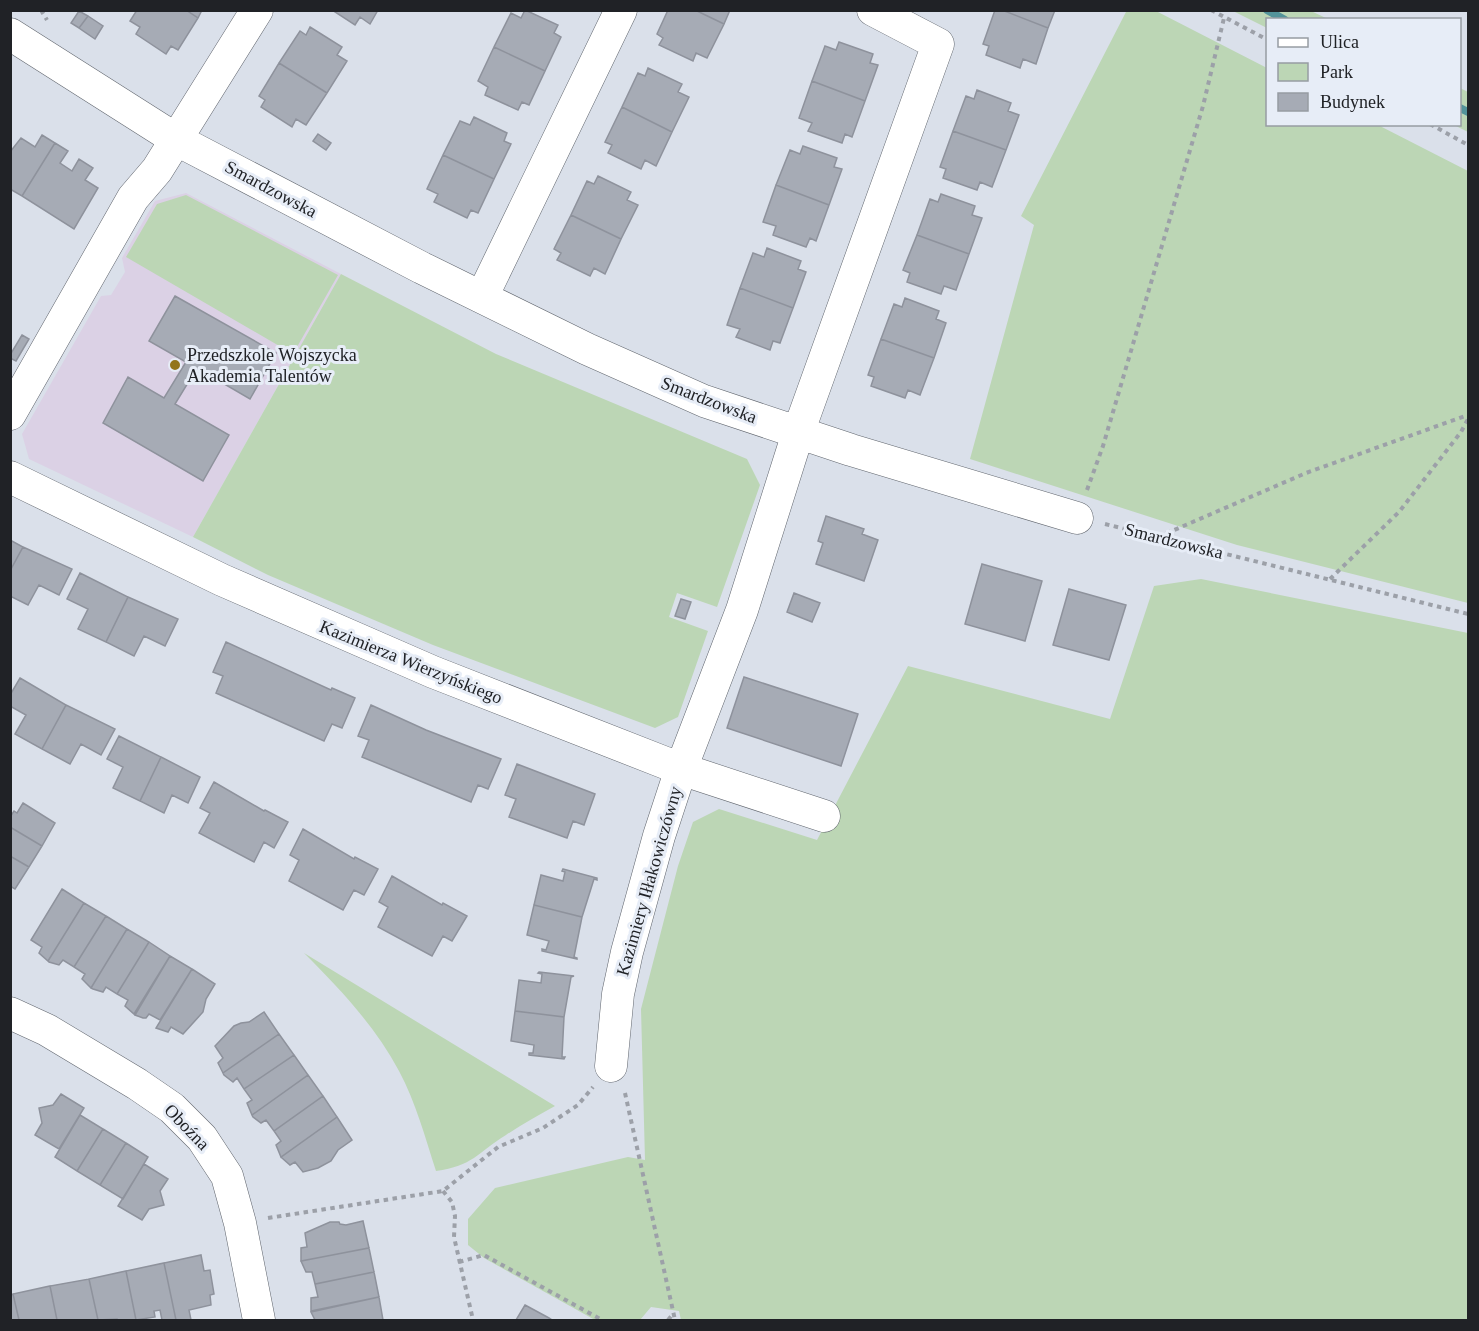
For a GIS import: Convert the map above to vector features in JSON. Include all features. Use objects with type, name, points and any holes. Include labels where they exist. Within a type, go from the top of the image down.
[{"type":"street","points":[[10,414],[133,198],[157,170],[177,140],[257,10]]},
{"type":"street","points":[[482,297],[621,10]]},
{"type":"street","name":"Kazimiery Iłłakowiczówny","points":[[611,1066],[618,994],[656,846],[681,769],[742,610],[798,433],[938,44],[873,10]]},
{"type":"street","name":"Smardzowska","points":[[10,34],[177,140],[588,349],[704,401],[798,433],[1077,518]]},
{"type":"street","name":"Kazimierza Wierzyńskiego","points":[[10,477],[222,580],[433,672],[681,769],[824,816]]},
{"type":"street","name":"Oboźna","points":[[10,1013],[47,1030],[137,1084],[172,1108],[202,1138],[227,1176],[240,1223],[259,1320]]},
{"type":"path","points":[[1211,10],[1266,39]]},
{"type":"path","points":[[1077,518],[1103,446],[1203,106],[1224,18]]},
{"type":"path","points":[[1434,126],[1468,145]]},
{"type":"path","points":[[1157,537],[1306,473],[1468,417]]},
{"type":"path","points":[[1329,579],[1399,512],[1461,432],[1468,417]]},
{"type":"path","name":"Smardzowska","points":[[1077,518],[1468,614]]},
{"type":"path","points":[[240,1223],[444,1191],[498,1147],[543,1128],[578,1105],[611,1066],[623,1085],[675,1320]]},
{"type":"path","points":[[444,1191],[452,1202],[455,1216],[454,1237],[473,1320]]},
{"type":"path","points":[[459,1262],[484,1255],[602,1320]]},
{"type":"path","points":[[668,1320],[674,1313]]},
{"type":"shaded area","name":"Przedszkole Wojszycka Akademia Talentów","points":[[186,193],[341,274],[193,537],[29,459],[22,434],[101,296],[111,295],[125,272],[122,258],[155,201]]},
{"type":"green space","points":[[1127,10],[1156,11],[1266,67],[1266,126],[1380,126],[1468,171],[1468,603],[1237,545],[970,459],[1034,225],[1021,216]]},
{"type":"green space","points":[[1233,11],[1311,11],[1326,18],[1266,18],[1266,28]]},
{"type":"green space","points":[[1461,88],[1468,92],[1468,132],[1456,126],[1461,126]]},
{"type":"green space","points":[[186,195],[338,275],[293,354],[126,257],[157,204]]},
{"type":"green space","points":[[341,274],[496,354],[747,459],[760,485],[717,607],[677,593],[669,617],[708,631],[678,717],[655,728],[433,645],[268,575],[193,537]]},
{"type":"green space","points":[[1201,579],[1468,633],[1468,1320],[681,1320],[679,1311],[651,1307],[640,1320],[595,1320],[484,1258],[468,1245],[468,1219],[495,1188],[628,1157],[645,1160],[641,1009],[678,866],[693,822],[719,809],[817,840],[908,666],[1110,719],[1154,586]]},
{"type":"green space","points":[[304,953],[555,1106],[512,1131],[467,1162],[436,1171],[420,1120],[390,1054],[356,1009]]},
{"type":"building","points":[[137,10],[186,10],[198,18],[178,50],[171,46],[166,54],[136,34],[140,27],[130,21]]},
{"type":"building","points":[[186,10],[202,10],[198,18]]},
{"type":"building","points":[[332,10],[378,10],[370,24],[360,17],[355,25]]},
{"type":"building","points":[[525,10],[558,25],[554,33],[561,37],[545,71],[494,47],[511,13],[521,18]]},
{"type":"building","points":[[668,10],[695,10],[724,24],[707,58],[696,53],[693,61],[659,45],[663,38],[657,34]]},
{"type":"building","points":[[695,10],[730,10],[724,24]]},
{"type":"building","points":[[995,10],[1002,10],[1048,28],[1036,64],[1023,59],[1020,68],[986,55],[989,46],[983,44]]},
{"type":"building","points":[[1002,10],[1055,10],[1048,28]]},
{"type":"building","points":[[79,11],[88,16],[79,28],[71,23]]},
{"type":"building","points":[[88,16],[103,26],[95,39],[79,28]]},
{"type":"building","points":[[310,27],[342,47],[337,55],[347,61],[327,93],[279,63],[300,31],[306,35]]},
{"type":"building","points":[[839,42],[873,54],[870,63],[878,65],[865,101],[812,81],[825,46],[836,50]]},
{"type":"building","points":[[494,47],[545,71],[529,105],[522,102],[518,110],[485,95],[488,87],[478,81]]},
{"type":"building","points":[[279,63],[327,93],[306,125],[296,119],[292,127],[261,107],[265,100],[259,96]]},
{"type":"building","points":[[648,68],[682,84],[678,92],[689,97],[672,132],[622,107],[638,73],[645,76]]},
{"type":"building","points":[[812,81],[865,101],[852,137],[845,134],[842,143],[808,131],[812,123],[799,118]]},
{"type":"building","points":[[977,90],[1011,103],[1008,111],[1019,115],[1006,150],[953,131],[966,96],[974,99]]},
{"type":"building","points":[[622,107],[672,132],[656,166],[645,160],[641,169],[608,153],[612,145],[605,142]]},
{"type":"building","points":[[474,117],[507,133],[504,141],[511,144],[494,179],[443,155],[460,121],[470,125]]},
{"type":"building","points":[[953,131],[1006,150],[992,187],[980,182],[977,190],[943,178],[946,169],[940,167]]},
{"type":"building","points":[[318,134],[331,143],[326,150],[313,141]]},
{"type":"building","points":[[42,135],[55,143],[22,196],[10,189],[10,152],[21,138],[35,147]]},
{"type":"building","points":[[55,143],[68,151],[60,163],[72,171],[79,159],[93,168],[85,180],[98,188],[74,229],[22,196]]},
{"type":"building","points":[[803,146],[837,158],[834,167],[842,169],[829,205],[776,185],[790,150],[800,154]]},
{"type":"building","points":[[443,155],[494,179],[478,213],[471,210],[467,218],[434,202],[438,194],[427,189]]},
{"type":"building","points":[[598,176],[631,192],[627,200],[638,205],[621,239],[571,215],[587,181],[594,184]]},
{"type":"building","points":[[776,185],[829,205],[816,241],[810,238],[806,247],[773,235],[776,226],[763,222]]},
{"type":"building","points":[[941,194],[975,206],[972,215],[982,218],[969,254],[917,235],[930,199],[938,202]]},
{"type":"building","points":[[571,215],[621,239],[605,274],[594,268],[590,276],[557,260],[561,253],[554,249]]},
{"type":"building","points":[[917,235],[969,254],[956,290],[944,286],[941,294],[907,282],[910,273],[903,270]]},
{"type":"building","points":[[767,248],[801,261],[798,269],[806,272],[793,308],[740,288],[753,253],[764,257]]},
{"type":"building","points":[[740,288],[793,308],[780,343],[773,341],[770,350],[736,337],[740,329],[727,325]]},
{"type":"building","points":[[175,296],[276,353],[250,399],[197,368],[175,404],[229,435],[203,481],[103,423],[128,377],[164,398],[186,362],[149,341]]},
{"type":"building","points":[[905,298],[939,311],[936,319],[946,323],[934,358],[881,339],[894,304],[902,307]]},
{"type":"building","points":[[22,335],[29,339],[16,361],[10,358],[10,355]]},
{"type":"building","points":[[881,339],[934,358],[920,395],[908,390],[905,398],[871,386],[874,377],[868,375]]},
{"type":"building","points":[[826,516],[864,529],[862,534],[878,540],[864,581],[816,564],[823,543],[818,541]]},
{"type":"building","points":[[10,540],[23,547],[10,571]]},
{"type":"building","points":[[23,547],[72,569],[59,595],[39,585],[28,605],[10,596],[10,571]]},
{"type":"building","points":[[982,564],[1042,581],[1025,641],[965,624]]},
{"type":"building","points":[[80,573],[128,597],[106,642],[78,629],[88,609],[67,599]]},
{"type":"building","points":[[1069,589],[1126,605],[1109,660],[1053,645]]},
{"type":"building","points":[[794,593],[820,603],[812,622],[787,612]]},
{"type":"building","points":[[128,597],[178,619],[165,646],[144,636],[134,656],[106,642]]},
{"type":"building","points":[[681,599],[691,602],[685,619],[675,616]]},
{"type":"building","points":[[226,642],[331,690],[332,688],[355,698],[342,728],[332,724],[324,741],[216,693],[223,676],[213,672]]},
{"type":"building","points":[[744,677],[858,714],[841,766],[727,728]]},
{"type":"building","points":[[20,678],[66,705],[42,749],[15,734],[26,715],[10,706],[10,695]]},
{"type":"building","points":[[66,705],[115,729],[101,755],[81,744],[70,764],[42,749]]},
{"type":"building","points":[[371,705],[426,730],[501,759],[488,789],[478,785],[471,802],[362,757],[369,740],[358,736]]},
{"type":"building","points":[[119,736],[161,757],[140,801],[113,788],[123,767],[107,759]]},
{"type":"building","points":[[161,757],[200,777],[188,803],[172,795],[164,813],[140,801]]},
{"type":"building","points":[[517,764],[595,794],[584,825],[573,821],[567,838],[509,817],[516,799],[505,795]]},
{"type":"building","points":[[214,782],[288,822],[274,848],[264,842],[254,862],[199,833],[210,813],[200,808]]},
{"type":"building","points":[[23,803],[55,823],[42,846],[10,827],[10,817],[14,811],[17,813]]},
{"type":"building","points":[[10,827],[42,846],[29,867],[10,856]]},
{"type":"building","points":[[303,829],[354,859],[355,857],[378,869],[364,895],[354,890],[343,910],[289,881],[299,860],[290,855]]},
{"type":"building","points":[[10,856],[29,867],[15,889],[10,886]]},
{"type":"building","points":[[563,869],[597,878],[597,880],[594,879],[582,917],[534,905],[541,875],[563,881],[565,872],[562,871]]},
{"type":"building","points":[[392,876],[442,905],[443,903],[467,916],[452,941],[443,936],[432,956],[378,927],[388,907],[379,902]]},
{"type":"building","points":[[62,889],[84,903],[48,961],[39,953],[42,947],[31,940]]},
{"type":"building","points":[[84,903],[106,916],[74,967],[63,960],[59,965],[49,962],[48,961]]},
{"type":"building","points":[[534,905],[582,917],[574,957],[577,959],[542,951],[542,949],[546,950],[549,941],[527,935]]},
{"type":"building","points":[[106,916],[127,929],[91,988],[82,979],[85,974],[74,967]]},
{"type":"building","points":[[127,929],[149,942],[117,994],[106,987],[103,992],[91,988]]},
{"type":"building","points":[[149,942],[170,956],[134,1014],[125,1006],[128,1000],[117,994]]},
{"type":"building","points":[[170,956],[192,969],[160,1020],[149,1014],[146,1018],[135,1015]]},
{"type":"building","points":[[192,969],[215,984],[206,999],[203,1012],[183,1034],[171,1027],[168,1032],[156,1028]]},
{"type":"building","points":[[539,972],[574,976],[571,977],[564,1017],[515,1011],[519,980],[541,983],[542,974]]},
{"type":"building","points":[[515,1011],[564,1017],[562,1057],[565,1057],[564,1059],[529,1055],[533,1053],[534,1045],[511,1041]]},
{"type":"building","points":[[264,1012],[279,1034],[223,1073],[218,1063],[223,1058],[215,1046],[234,1026],[249,1022]]},
{"type":"building","points":[[279,1034],[294,1055],[244,1089],[237,1078],[233,1082],[224,1075],[223,1073]]},
{"type":"building","points":[[294,1055],[308,1075],[252,1115],[247,1103],[252,1100],[244,1089]]},
{"type":"building","points":[[308,1075],[323,1096],[274,1131],[266,1120],[261,1123],[253,1117],[252,1115]]},
{"type":"building","points":[[61,1094],[84,1108],[59,1149],[35,1135],[42,1123],[39,1108],[53,1105]]},
{"type":"building","points":[[323,1096],[337,1117],[281,1157],[276,1145],[281,1141],[274,1131]]},
{"type":"building","points":[[80,1115],[103,1129],[77,1171],[55,1157]]},
{"type":"building","points":[[337,1117],[352,1140],[338,1150],[331,1161],[303,1172],[295,1162],[290,1165],[281,1157]]},
{"type":"building","points":[[103,1129],[126,1143],[100,1185],[77,1171]]},
{"type":"building","points":[[126,1143],[148,1157],[123,1199],[100,1185]]},
{"type":"building","points":[[144,1164],[168,1179],[160,1191],[164,1205],[149,1209],[142,1220],[118,1206]]},
{"type":"building","points":[[363,1221],[369,1248],[301,1261],[301,1248],[307,1247],[305,1233],[330,1222],[346,1225]]},
{"type":"building","points":[[369,1248],[374,1272],[315,1284],[312,1272],[306,1272],[301,1261]]},
{"type":"building","points":[[201,1255],[204,1271],[210,1270],[214,1294],[210,1295],[211,1305],[189,1310],[191,1320],[176,1320],[164,1263]]},
{"type":"building","points":[[164,1263],[176,1320],[162,1320],[160,1310],[154,1311],[155,1317],[136,1320],[126,1271]]},
{"type":"building","points":[[126,1271],[136,1320],[98,1320],[89,1279]]},
{"type":"building","points":[[374,1272],[379,1297],[311,1311],[311,1298],[318,1297],[315,1284]]},
{"type":"building","points":[[89,1279],[98,1320],[57,1320],[50,1286]]},
{"type":"building","points":[[50,1286],[57,1320],[19,1320],[13,1294]]},
{"type":"building","points":[[13,1294],[19,1320],[10,1320],[10,1295]]},
{"type":"building","points":[[379,1297],[383,1320],[315,1320],[311,1312]]},
{"type":"building","points":[[525,1305],[549,1318],[552,1320],[516,1320]]},
{"type":"waterway","points":[[1267,10],[1281,18]]},
{"type":"waterway","points":[[1461,108],[1468,112]]},
{"type":"place","name":"Przedszkole Wojszycka Akademia Talentów","points":[[175,365]]}]
